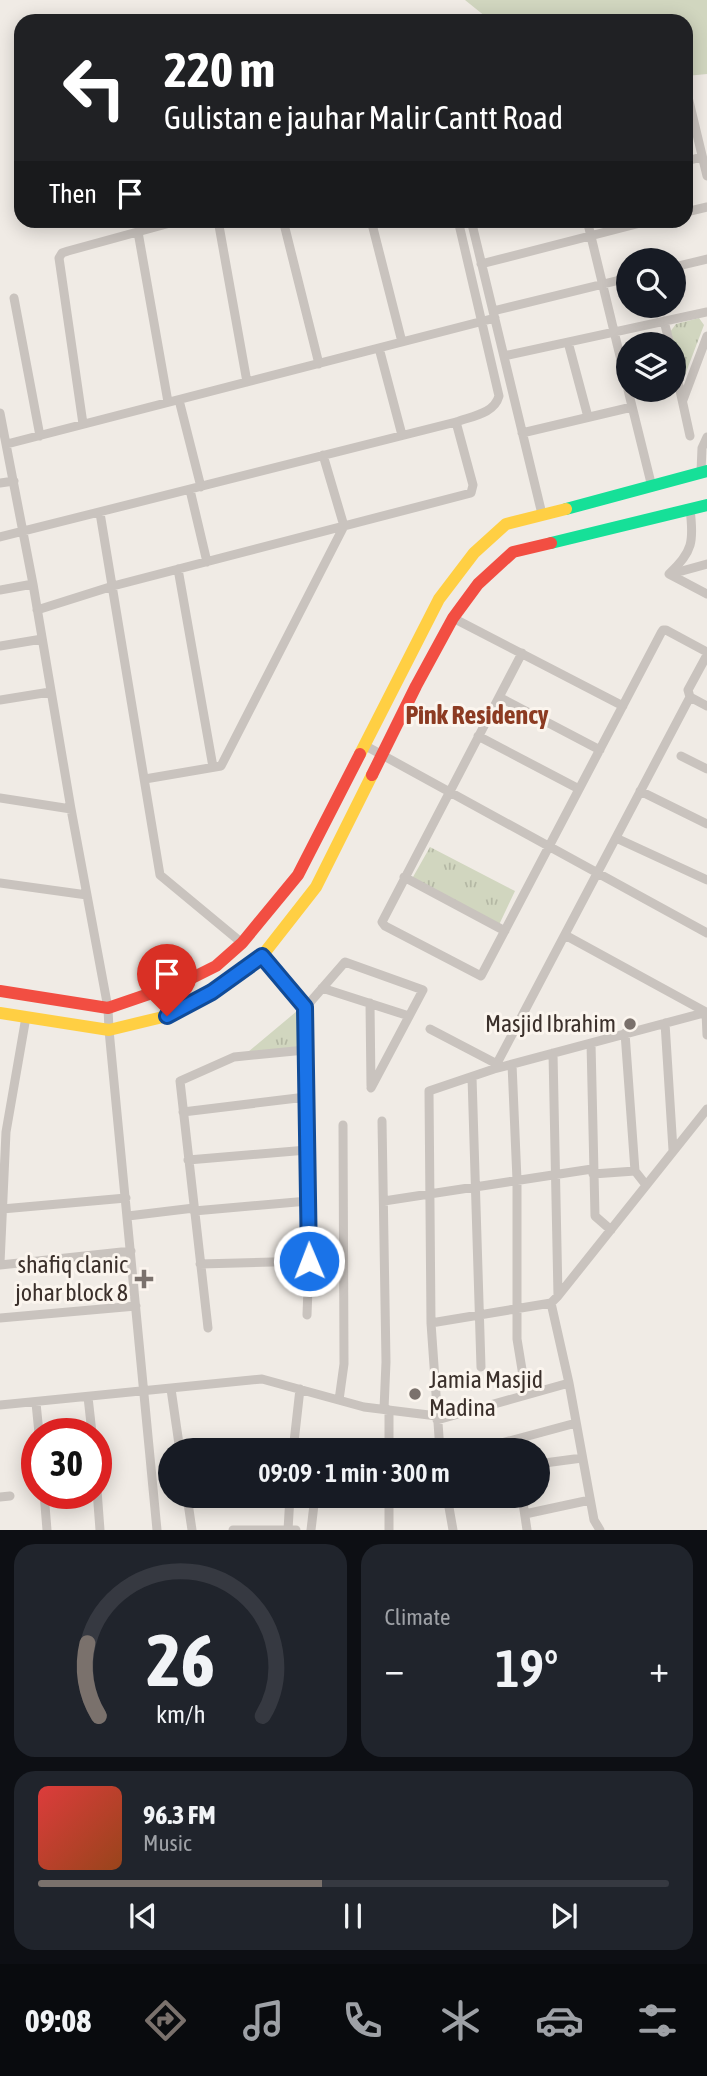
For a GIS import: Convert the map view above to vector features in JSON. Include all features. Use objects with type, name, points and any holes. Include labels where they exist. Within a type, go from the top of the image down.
[{"type":"main road","points":[[0,991],[108,1008],[184,982],[216,966],[242,943],[298,875],[439,599],[474,553],[506,524],[704,471]]},
{"type":"main road","points":[[0,1013],[109,1030],[167,1016],[212,992],[262,956],[316,887],[453,618],[478,583],[513,552],[707,505]]},
{"type":"street","points":[[693,118],[707,176]]},
{"type":"street","points":[[693,159],[702,157]]},
{"type":"street","points":[[83,424],[59,258],[62,253],[68,251],[152,228]]},
{"type":"street","points":[[220,228],[247,382]]},
{"type":"street","points":[[285,228],[319,364]]},
{"type":"street","points":[[373,228],[402,342]]},
{"type":"street","points":[[0,537],[456,422],[488,411],[497,404],[499,396],[460,228]]},
{"type":"street","points":[[473,228],[541,514]]},
{"type":"street","points":[[589,228],[616,336]]},
{"type":"street","points":[[481,264],[619,228]]},
{"type":"street","points":[[138,232],[168,402]]},
{"type":"street","points":[[686,264],[707,259]]},
{"type":"street","points":[[7,444],[482,321],[494,314],[616,281]]},
{"type":"street","points":[[14,298],[40,436]]},
{"type":"street","points":[[504,356],[707,312]]},
{"type":"street","points":[[664,321],[667,332]]},
{"type":"street","points":[[686,392],[707,336]]},
{"type":"street","points":[[568,342],[588,417]]},
{"type":"street","points":[[379,348],[402,435]]},
{"type":"street","points":[[179,400],[201,487]]},
{"type":"street","points":[[631,402],[652,487]]},
{"type":"street","points":[[683,402],[690,436]]},
{"type":"street","points":[[522,433],[632,407]]},
{"type":"street","points":[[0,413],[108,1008],[157,1530]]},
{"type":"street","points":[[37,610],[113,586],[471,493],[473,485],[456,422]]},
{"type":"street","points":[[704,471],[702,449],[707,436]]},
{"type":"street","points":[[145,779],[220,766],[344,526],[323,455]]},
{"type":"street","points":[[0,483],[13,481]]},
{"type":"street","points":[[190,489],[207,562]]},
{"type":"street","points":[[669,574],[683,562],[691,546],[693,531],[690,509]]},
{"type":"street","points":[[100,513],[160,875],[242,943]]},
{"type":"street","points":[[669,574],[707,564]]},
{"type":"street","points":[[178,569],[213,767]]},
{"type":"street","points":[[669,574],[707,594]]},
{"type":"street","points":[[0,590],[33,584]]},
{"type":"street","points":[[453,618],[623,706]]},
{"type":"street","points":[[496,1066],[690,697],[688,690],[707,653],[663,630],[481,976],[382,922],[522,653]]},
{"type":"street","points":[[0,646],[42,639]]},
{"type":"street","points":[[0,700],[50,692]]},
{"type":"street","points":[[499,697],[600,750]]},
{"type":"street","points":[[690,697],[707,706]]},
{"type":"street","points":[[478,736],[579,789]]},
{"type":"street","points":[[364,745],[707,933]]},
{"type":"street","points":[[681,756],[707,769]]},
{"type":"street","points":[[640,792],[707,824]]},
{"type":"street","points":[[0,798],[71,809]]},
{"type":"street","points":[[616,838],[707,880]]},
{"type":"street","points":[[404,877],[506,931]]},
{"type":"street","points":[[0,883],[87,895]]},
{"type":"street","points":[[565,935],[706,1012]]},
{"type":"street","points":[[262,956],[305,1007],[309,1261],[307,1315]]},
{"type":"street","points":[[305,1007],[345,962],[423,990],[370,1088],[370,1003]]},
{"type":"street","points":[[322,988],[409,1016]]},
{"type":"street","points":[[439,1438],[431,1323],[429,1091],[496,1066],[706,1012]]},
{"type":"street","points":[[706,1012],[707,1035]]},
{"type":"street","points":[[26,1017],[3,1132],[0,1264],[131,1251]]},
{"type":"street","points":[[665,1023],[673,1150]]},
{"type":"street","points":[[430,1029],[496,1066]]},
{"type":"street","points":[[625,1033],[635,1171],[646,1185]]},
{"type":"street","points":[[591,1043],[595,1216],[611,1230]]},
{"type":"street","points":[[208,1328],[180,1081],[234,1057],[305,1050]]},
{"type":"street","points":[[553,1053],[556,1174],[554,1300],[590,1500],[594,1520],[600,1530]]},
{"type":"street","points":[[512,1064],[517,1180],[517,1339],[526,1394]]},
{"type":"street","points":[[472,1077],[481,1367]]},
{"type":"street","points":[[183,1112],[306,1097]]},
{"type":"street","points":[[431,1323],[554,1300],[707,1109]]},
{"type":"street","points":[[382,1121],[388,1438]]},
{"type":"street","points":[[339,1400],[344,1364],[343,1125]]},
{"type":"street","points":[[188,1160],[307,1150]]},
{"type":"street","points":[[384,1201],[556,1174],[635,1171]]},
{"type":"street","points":[[2,1209],[126,1198]]},
{"type":"street","points":[[128,1216],[308,1201]]},
{"type":"street","points":[[200,1264],[309,1261]]},
{"type":"street","points":[[0,1318],[136,1306]]},
{"type":"street","points":[[0,1405],[262,1379],[339,1400],[437,1418],[569,1383]]},
{"type":"street","points":[[171,1389],[178,1438]]},
{"type":"street","points":[[294,1438],[300,1389]]},
{"type":"street","points":[[88,1397],[90,1418]]},
{"type":"street","points":[[36,1403],[37,1418]]},
{"type":"street","points":[[520,1438],[576,1423]]},
{"type":"street","points":[[550,1462],[582,1458]]},
{"type":"street","points":[[525,1514],[590,1500]]},
{"type":"street","points":[[189,1508],[192,1530]]},
{"type":"street","points":[[288,1530],[289,1508]]},
{"type":"street","points":[[311,1530],[313,1508]]},
{"type":"street","points":[[389,1508],[389,1530]]},
{"type":"street","points":[[449,1508],[453,1530]]},
{"type":"street","points":[[524,1508],[527,1530]]},
{"type":"street","points":[[45,1509],[47,1530]]},
{"type":"street","points":[[98,1509],[100,1530]]},
{"type":"street","points":[[233,1530],[296,1530]]},
{"type":"green space","points":[[465,0],[707,0],[707,74],[693,75],[693,14],[482,14]]},
{"type":"green space","points":[[699,318],[704,325],[686,372],[686,332],[670,332],[676,324]]},
{"type":"green space","points":[[430,847],[515,891],[498,927],[409,884]]},
{"type":"green space","points":[[297,1011],[299,1047],[248,1052]]},
{"type":"traffic: fast","points":[[566,509],[707,471]]},
{"type":"traffic: fast","points":[[551,543],[707,505]]},
{"type":"traffic: slow","points":[[360,754],[439,599],[474,553],[506,524],[566,509]]},
{"type":"traffic: slow","points":[[0,1013],[109,1030],[167,1016],[212,992],[262,956],[316,887],[372,775]]},
{"type":"traffic: jam","points":[[372,775],[453,618],[478,584],[513,552],[551,543]]},
{"type":"traffic: jam","points":[[0,991],[108,1008],[184,982],[216,966],[242,943],[298,875],[360,754]]},
{"type":"place","name":"Masjid Ibrahim","points":[[630,1024]]},
{"type":"place","name":"shafiq clanic johar block 8","points":[[144,1279]]},
{"type":"place","name":"Jamia Masjid Madina","points":[[415,1394]]},
{"type":"district","name":"Pink Residency","points":[[477,715]]},
{"type":"route","points":[[167,1016],[212,992],[262,956],[305,1007],[309,1261]]}]
